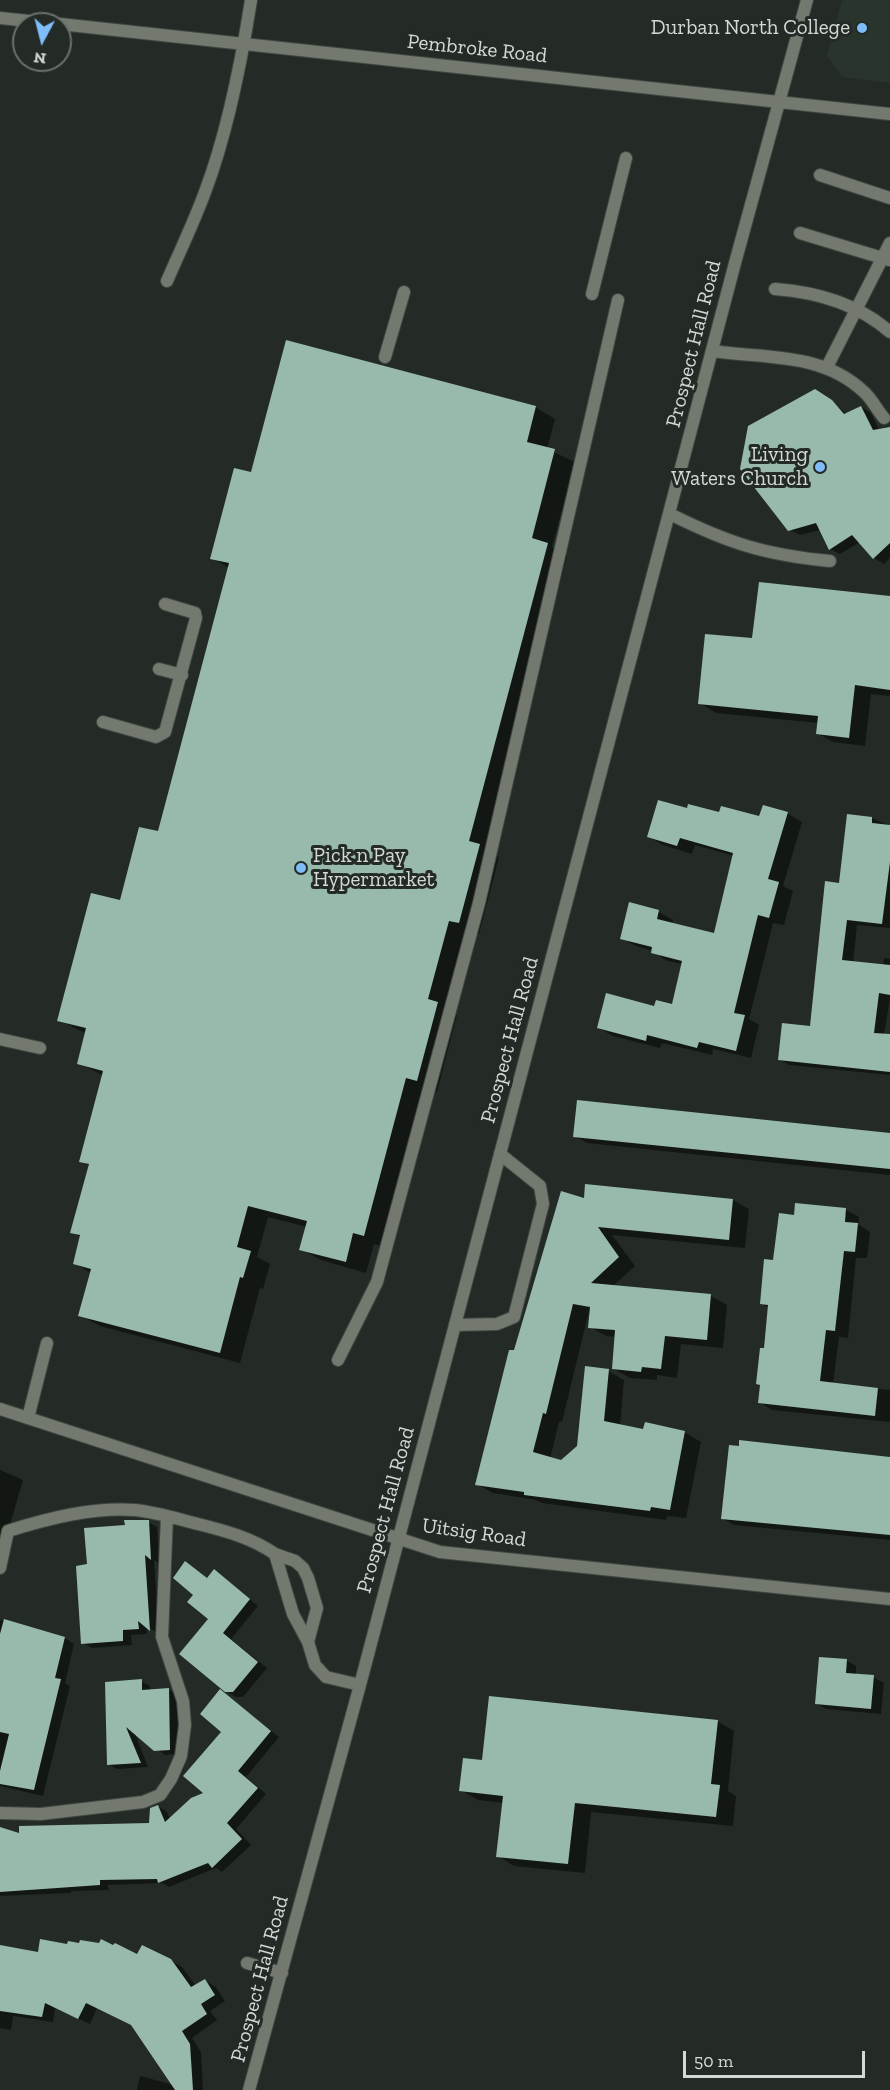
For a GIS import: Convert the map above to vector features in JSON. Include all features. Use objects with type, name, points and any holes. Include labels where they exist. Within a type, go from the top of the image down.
[{"type":"street","points":[[167,281],[205,191],[221,141],[244,44],[251,0]]},
{"type":"street","name":"Prospect Hall Road","points":[[249,2090],[360,1685],[807,0]]},
{"type":"street","name":"Pembroke Road","points":[[72,26],[780,100],[890,114]]},
{"type":"street","points":[[592,294],[626,158]]},
{"type":"street","points":[[820,175],[890,198]]},
{"type":"street","points":[[800,233],[887,259]]},
{"type":"street","points":[[827,367],[856,310],[887,259],[890,243]]},
{"type":"street","points":[[775,289],[830,298],[856,310],[890,332]]},
{"type":"street","points":[[385,357],[404,292]]},
{"type":"street","points":[[338,1360],[377,1282],[479,903],[618,300]]},
{"type":"street","points":[[713,351],[788,358],[827,367],[864,392],[884,418]]},
{"type":"street","points":[[670,514],[728,541],[760,552],[830,561]]},
{"type":"street","points":[[103,722],[160,736],[169,725],[196,618],[195,613],[189,609],[165,604]]},
{"type":"street","points":[[159,669],[182,675]]},
{"type":"street","points":[[0,1039],[40,1048]]},
{"type":"street","points":[[455,1325],[497,1324],[514,1317],[538,1227],[543,1204],[540,1186],[500,1154]]},
{"type":"street","points":[[28,1418],[47,1343]]},
{"type":"street","name":"Uitsig Road","points":[[0,1409],[440,1552],[890,1599]]},
{"type":"street","points":[[0,1568],[8,1531],[95,1510],[136,1510],[167,1516],[230,1533],[262,1545],[275,1554],[295,1561],[303,1568],[317,1608],[308,1642]]},
{"type":"street","points":[[0,1813],[41,1814],[143,1802],[160,1795],[171,1779],[181,1756],[185,1725],[183,1701],[162,1637],[160,1617],[167,1516]]},
{"type":"street","points":[[275,1554],[293,1614],[308,1642],[315,1665],[326,1677],[360,1685]]},
{"type":"street","points":[[247,1963],[282,1973]]},
{"type":"shaded area","name":"Durban North College","points":[[842,0],[890,0],[890,83],[842,77],[827,56]]},
{"type":"building","name":"Pick n Pay Hypermarket","points":[[286,340],[536,406],[527,442],[555,449],[532,538],[548,543],[469,841],[480,844],[459,923],[449,921],[428,999],[438,1002],[417,1081],[406,1078],[364,1236],[353,1233],[346,1262],[299,1250],[307,1221],[248,1206],[237,1247],[251,1251],[243,1278],[240,1277],[220,1353],[78,1316],[91,1269],[73,1264],[80,1235],[70,1233],[89,1164],[79,1162],[103,1071],[77,1064],[86,1028],[57,1021],[91,893],[120,900],[139,827],[158,831],[229,563],[210,559],[234,468],[251,472]]},
{"type":"building","name":"Living Waters Church","points":[[815,389],[832,400],[844,414],[861,406],[873,430],[890,427],[890,543],[873,559],[852,535],[829,550],[816,523],[788,531],[740,469],[748,426]]},
{"type":"building","points":[[759,582],[890,596],[890,690],[855,685],[849,738],[816,734],[818,716],[698,704],[705,634],[752,638]]},
{"type":"building","points":[[658,800],[687,808],[688,804],[719,812],[721,806],[759,816],[763,805],[788,812],[768,879],[779,882],[769,918],[758,915],[734,1013],[745,1015],[736,1051],[699,1042],[697,1048],[647,1035],[646,1041],[597,1028],[606,993],[654,1006],[656,1000],[672,1004],[682,961],[651,953],[652,947],[620,939],[629,902],[659,910],[657,919],[714,933],[733,853],[680,838],[677,846],[647,837]]},
{"type":"building","points":[[847,814],[872,817],[872,823],[890,825],[890,862],[882,924],[847,920],[842,960],[890,965],[890,995],[879,993],[874,1033],[890,1034],[890,1072],[778,1060],[782,1023],[810,1026],[825,881],[839,883]]},
{"type":"building","points":[[577,1100],[890,1133],[890,1169],[573,1137]]},
{"type":"building","points":[[585,1184],[733,1199],[729,1240],[598,1227],[619,1257],[591,1283],[711,1294],[707,1340],[665,1336],[661,1369],[642,1367],[641,1372],[612,1369],[615,1330],[588,1328],[590,1307],[573,1304],[546,1414],[543,1413],[533,1452],[561,1460],[577,1446],[585,1366],[609,1369],[604,1421],[643,1429],[645,1422],[685,1431],[670,1510],[651,1507],[650,1511],[524,1495],[524,1492],[475,1485],[509,1350],[514,1350],[561,1191],[584,1198]]},
{"type":"building","points":[[795,1203],[846,1208],[845,1222],[858,1223],[855,1252],[844,1251],[835,1331],[826,1330],[820,1381],[878,1388],[875,1416],[758,1403],[760,1385],[756,1384],[760,1348],[764,1348],[768,1305],[760,1304],[764,1259],[773,1260],[779,1213],[794,1215]]},
{"type":"building","points":[[739,1440],[890,1457],[890,1535],[721,1519],[729,1445],[739,1446]]},
{"type":"building","points":[[124,1520],[149,1520],[151,1560],[145,1555],[150,1631],[138,1621],[139,1629],[123,1630],[123,1641],[81,1644],[76,1566],[87,1564],[84,1528],[125,1525]]},
{"type":"building","points":[[185,1561],[207,1578],[214,1569],[250,1599],[223,1633],[258,1662],[233,1692],[225,1692],[179,1654],[208,1619],[187,1602],[193,1595],[173,1578]]},
{"type":"building","points":[[4,1619],[65,1637],[55,1678],[61,1679],[34,1790],[0,1784],[0,1771],[9,1734],[0,1732],[0,1634]]},
{"type":"building","points":[[819,1657],[847,1659],[846,1673],[874,1675],[871,1709],[815,1704]]},
{"type":"building","points":[[142,1679],[142,1690],[169,1688],[170,1750],[154,1751],[126,1727],[141,1763],[107,1765],[105,1682]]},
{"type":"building","points":[[220,1689],[271,1731],[238,1771],[258,1788],[227,1823],[242,1839],[212,1868],[208,1863],[158,1883],[157,1879],[100,1880],[100,1885],[0,1892],[0,1827],[19,1833],[19,1826],[149,1823],[150,1808],[158,1805],[165,1822],[191,1798],[203,1793],[183,1776],[221,1732],[200,1714]]},
{"type":"building","points":[[489,1696],[718,1720],[711,1784],[720,1785],[716,1817],[575,1803],[568,1864],[496,1857],[503,1796],[459,1791],[463,1758],[482,1760]]},
{"type":"building","points":[[40,1939],[67,1944],[68,1941],[79,1943],[80,1940],[99,1943],[101,1939],[137,1954],[142,1945],[171,1959],[191,1987],[205,1979],[215,1995],[201,2004],[207,2014],[182,2031],[190,2044],[193,2090],[175,2090],[131,2025],[86,2003],[78,2019],[45,2003],[42,2017],[0,2011],[0,1945],[38,1952]]},
{"type":"place","name":"Durban North College","points":[[862,28]]},
{"type":"place","name":"Living Waters Church","points":[[820,467]]},
{"type":"place","name":"Pick n Pay Hypermarket","points":[[301,868]]}]
